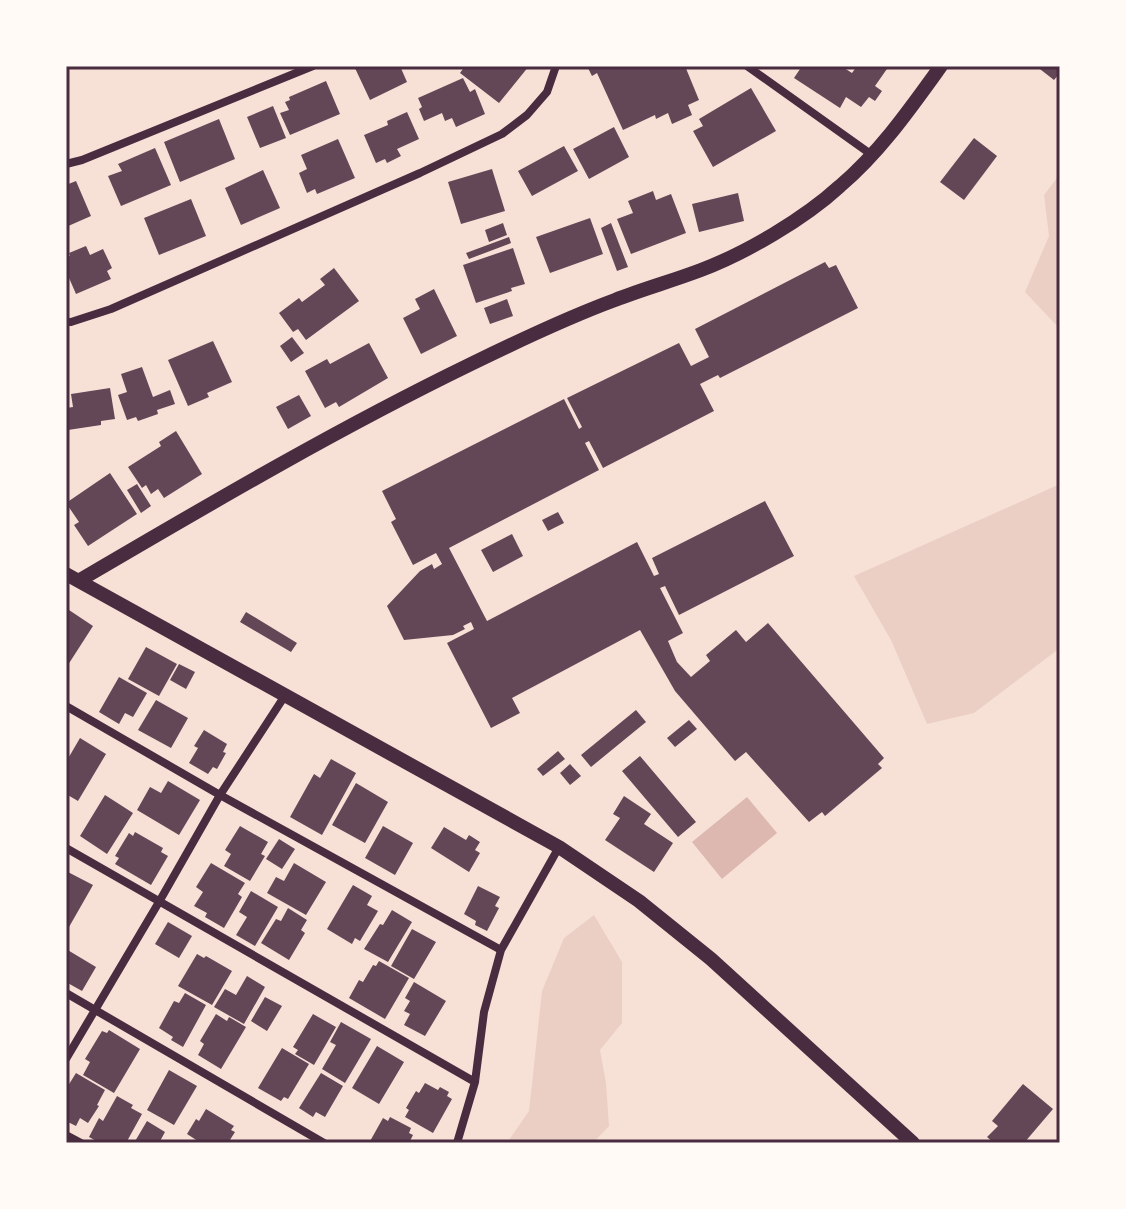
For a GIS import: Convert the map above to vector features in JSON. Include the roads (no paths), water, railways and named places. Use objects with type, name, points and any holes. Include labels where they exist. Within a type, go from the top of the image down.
[{"type":"street","points":[[66,164],[313,66]]},
{"type":"street","points":[[66,322],[111,309],[502,134],[527,115],[547,92],[556,66]]},
{"type":"street","points":[[747,66],[873,156]]},
{"type":"street","points":[[73,577],[416,391],[524,338],[613,300],[703,269],[757,243],[839,188],[873,156],[941,66]]},
{"type":"street","points":[[73,577],[559,847],[639,901],[711,959],[913,1143]]},
{"type":"street","points":[[66,1059],[220,795],[286,694]]},
{"type":"street","points":[[66,706],[501,950]]},
{"type":"street","points":[[457,1143],[475,1082],[484,1012],[501,950],[559,847]]},
{"type":"street","points":[[66,848],[475,1082]]},
{"type":"street","points":[[66,993],[324,1143]]},
{"type":"street","points":[[66,1135],[81,1143]]}]
